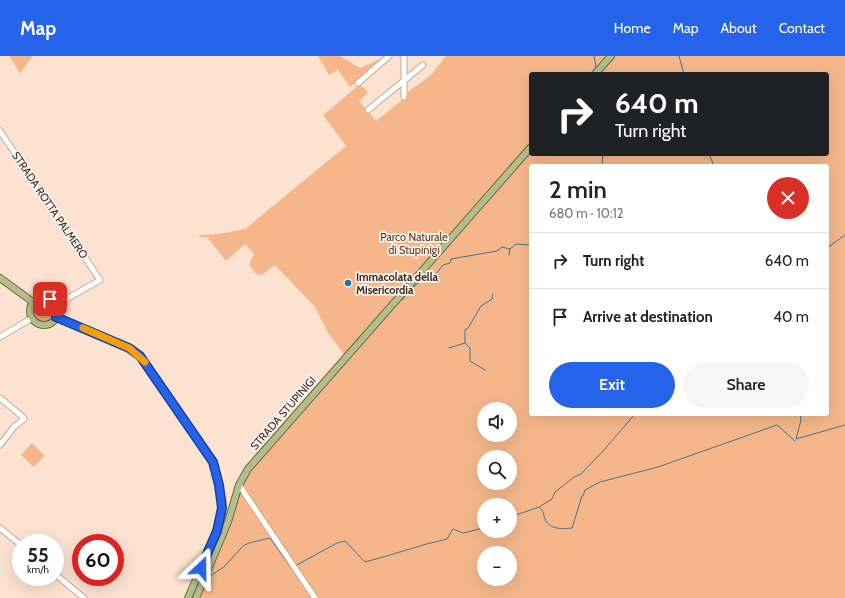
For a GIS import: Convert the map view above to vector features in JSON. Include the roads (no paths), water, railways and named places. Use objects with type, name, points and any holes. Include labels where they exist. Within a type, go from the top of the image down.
[{"type":"main road","points":[[597,72],[611,56]]},
{"type":"main road","name":"STRADA STUPINIGI","points":[[196,598],[228,522],[239,485],[256,459],[529,148]]},
{"type":"main road","points":[[0,278],[33,302]]},
{"type":"main road","points":[[44,297],[50,299],[56,305],[58,311],[52,322],[44,325],[38,323],[32,318],[30,311],[33,302],[44,297]]},
{"type":"main road","points":[[56,317],[129,348],[140,356],[213,462],[222,501],[221,517],[217,531],[188,598]]},
{"type":"street","points":[[358,83],[389,56]]},
{"type":"street","points":[[404,56],[404,97]]},
{"type":"street","points":[[368,110],[423,65]]},
{"type":"street","name":"STRADA ROTTA PALMERO","points":[[0,131],[100,280],[56,305]]},
{"type":"street","points":[[0,337],[32,318]]},
{"type":"street","points":[[0,398],[24,419],[14,427],[0,445]]},
{"type":"street","points":[[239,485],[314,598]]},
{"type":"street","points":[[0,528],[12,538]]},
{"type":"street","points":[[64,581],[84,598]]},
{"type":"waterway","points":[[594,56],[596,67]]},
{"type":"waterway","points":[[679,56],[683,72]]},
{"type":"waterway","points":[[602,164],[603,156]]},
{"type":"waterway","points":[[710,156],[713,164]]},
{"type":"waterway","points":[[829,247],[845,235]]},
{"type":"waterway","points":[[402,300],[412,288],[429,275],[435,275],[443,265],[450,263],[451,259],[497,251],[502,247],[510,249],[516,244],[529,245]]},
{"type":"waterway","points":[[509,255],[510,249]]},
{"type":"waterway","points":[[449,348],[465,343],[465,330],[468,328],[481,306],[492,299],[493,294]]},
{"type":"waterway","points":[[465,343],[470,348],[470,361],[485,370]]},
{"type":"waterway","points":[[517,515],[539,507],[552,499],[555,492],[574,477],[581,474],[633,416]]},
{"type":"waterway","points":[[800,416],[801,420],[796,439],[845,425]]},
{"type":"waterway","points":[[583,496],[585,490],[600,482],[658,467],[777,425],[795,441]]},
{"type":"waterway","points":[[540,508],[543,511],[547,523],[553,527],[565,529],[572,528],[582,496]]},
{"type":"waterway","points":[[295,566],[337,543],[345,541],[365,562],[447,539],[453,529],[463,533],[477,530]]},
{"type":"waterway","points":[[207,578],[224,567],[243,546],[270,538],[291,568]]},
{"type":"place","name":"Immacolata della Misericordia","points":[[348,283]]},
{"type":"park label","name":"Parco Naturale di Stupinigi","points":[[414,243]]}]
